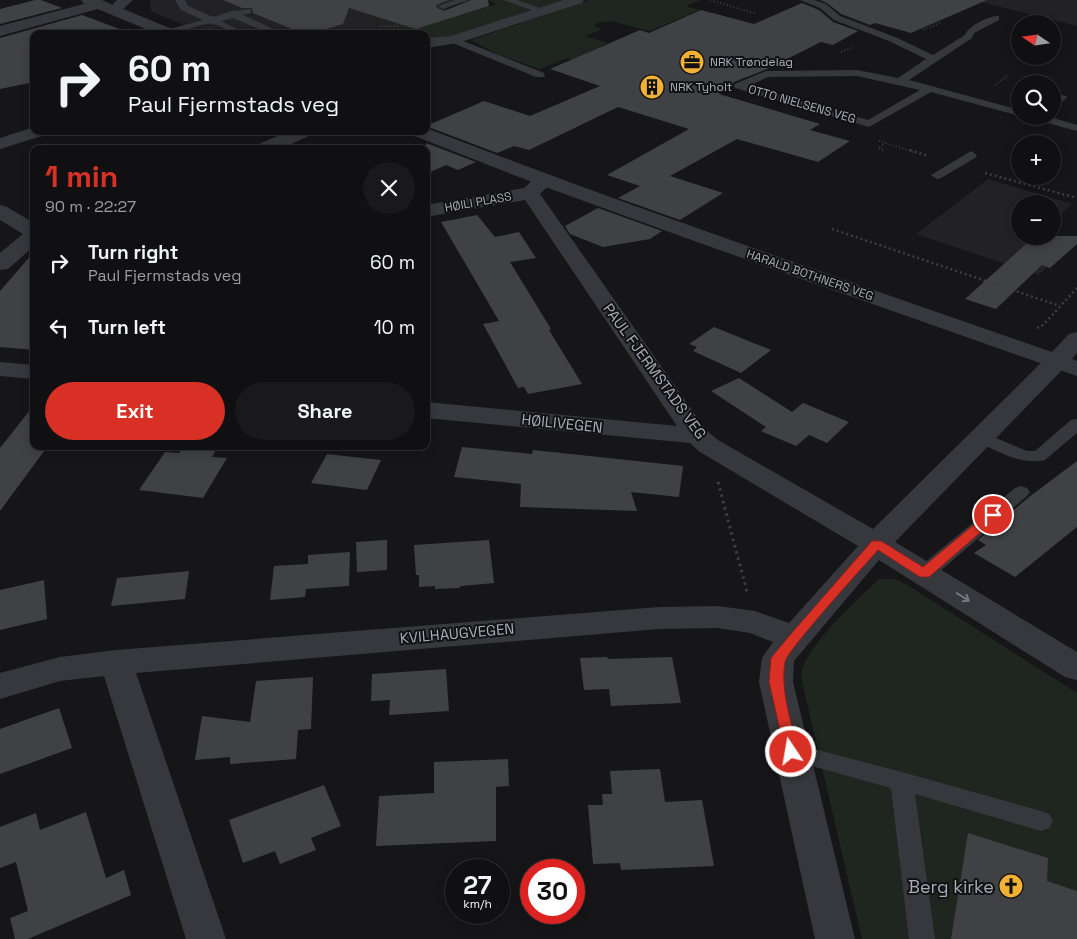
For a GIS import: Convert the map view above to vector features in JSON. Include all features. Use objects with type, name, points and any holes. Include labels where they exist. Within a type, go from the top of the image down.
[{"type":"street","points":[[430,43],[453,40],[577,0]]},
{"type":"street","points":[[0,32],[94,2],[121,5],[166,30]]},
{"type":"street","points":[[0,144],[30,134]]},
{"type":"street","points":[[273,145],[296,135]]},
{"type":"street","points":[[426,135],[537,187]]},
{"type":"street","name":"HØILI PLASS","points":[[430,210],[537,187]]},
{"type":"street","name":"HARALD BOTHNERS VEG","points":[[537,187],[1067,365]]},
{"type":"street","name":"PAUL FJERMSTADS VEG","points":[[537,187],[703,441],[876,544],[1077,668]]},
{"type":"street","points":[[0,211],[30,231]]},
{"type":"street","points":[[0,264],[30,238]]},
{"type":"street","points":[[835,939],[776,682],[778,658],[876,544],[981,438],[1067,365],[1077,339]]},
{"type":"street","points":[[0,369],[30,372]]},
{"type":"street","name":"HØILIVEGEN","points":[[430,410],[703,441]]},
{"type":"street","name":"KVILHAUGVEGEN","points":[[0,686],[60,670],[116,662],[659,618],[718,617],[755,622],[794,638]]},
{"type":"street","points":[[116,662],[169,830],[206,939]]},
{"type":"lane","points":[[180,0],[184,8],[233,30]]},
{"type":"lane","points":[[443,6],[464,0]]},
{"type":"lane","points":[[508,0],[543,11]]},
{"type":"lane","points":[[805,0],[823,6],[837,18],[892,39],[934,59]]},
{"type":"lane","points":[[180,30],[248,11]]},
{"type":"lane","points":[[232,14],[270,30]]},
{"type":"lane","points":[[900,81],[969,36],[970,32],[992,20]]},
{"type":"lane","points":[[453,40],[540,76]]},
{"type":"lane","name":"OTTO NIELSENS VEG","points":[[929,89],[869,124],[739,86],[766,74],[857,72],[900,81],[1011,111]]},
{"type":"lane","points":[[1061,122],[1075,125]]},
{"type":"lane","points":[[937,175],[971,155]]},
{"type":"lane","points":[[981,438],[1024,456],[1039,456],[1077,424]]},
{"type":"lane","points":[[924,574],[1021,492]]},
{"type":"lane","points":[[791,752],[902,781],[1040,821]]},
{"type":"lane","points":[[902,781],[922,939]]},
{"type":"path","points":[[710,0],[757,14]]},
{"type":"path","points":[[907,0],[992,20]]},
{"type":"path","points":[[380,26],[398,26],[405,22],[405,10],[416,6],[431,2],[443,6]]},
{"type":"path","points":[[989,89],[1008,75]]},
{"type":"path","points":[[883,150],[878,149],[886,143]]},
{"type":"path","points":[[1055,194],[1077,198]]},
{"type":"path","points":[[832,229],[1060,306]]},
{"type":"path","points":[[986,337],[1030,331],[1043,325],[1077,288]]},
{"type":"path","points":[[703,441],[755,622]]},
{"type":"shaded area","points":[[150,0],[465,0],[430,11],[427,30],[195,30],[151,11]]},
{"type":"shaded area","points":[[487,0],[562,0],[452,37],[430,40],[430,30],[392,30],[391,24],[374,17],[425,2],[461,15],[497,4]]},
{"type":"shaded area","points":[[589,0],[701,0],[686,6],[699,10],[650,31],[610,21],[597,23],[594,26],[602,29],[585,36],[608,43],[572,60],[567,58],[540,69],[499,55],[471,40]]},
{"type":"shaded area","points":[[973,0],[1077,0],[1077,26],[1061,22],[1061,15],[1033,15]]},
{"type":"shaded area","points":[[988,179],[1042,195],[1011,195],[1011,245],[1035,245],[1047,267],[1039,275],[916,234]]},
{"type":"shaded area","points":[[1061,201],[1072,204],[1061,214]]},
{"type":"shaded area","points":[[879,579],[895,579],[909,586],[1077,693],[1077,939],[862,939],[803,686],[802,671],[806,660],[823,635]]},
{"type":"building","points":[[41,0],[62,8],[0,24],[0,9]]},
{"type":"building","points":[[223,0],[449,0],[436,5],[437,8],[444,11],[471,0],[488,0],[489,6],[416,29],[349,8],[343,24],[324,30],[294,30],[253,13],[252,8],[242,8]]},
{"type":"building","points":[[820,0],[987,0],[911,33],[875,23],[870,25],[841,14]]},
{"type":"building","points":[[802,3],[819,10],[833,22],[858,31],[833,45],[821,42],[767,69],[734,82],[732,87],[719,94],[820,124],[810,130],[850,141],[818,162],[737,139],[670,176],[723,193],[680,220],[618,198],[640,186],[607,175],[689,129],[618,107],[529,150],[514,146],[497,153],[430,128],[430,124],[484,101],[530,116],[600,86],[550,69],[640,30],[649,33],[701,10],[754,24]]},
{"type":"building","points":[[82,15],[122,30],[30,30],[30,83],[0,89],[0,38]]},
{"type":"building","points":[[426,143],[476,162],[458,170],[446,165],[430,172],[430,145],[426,145]]},
{"type":"building","points":[[598,208],[662,231],[650,239],[603,247],[570,234],[565,226]]},
{"type":"building","points":[[477,215],[495,237],[519,232],[536,258],[510,262],[582,384],[528,394],[524,387],[518,388],[483,324],[499,321],[441,222]]},
{"type":"building","points":[[1061,236],[1077,236],[1077,244],[1050,268],[1042,265],[996,309],[965,299],[1025,245],[1061,245]]},
{"type":"building","points":[[30,257],[30,350],[0,347],[0,291]]},
{"type":"building","points":[[714,327],[771,350],[741,373],[693,351],[697,347],[689,344]]},
{"type":"building","points":[[739,378],[792,412],[803,403],[849,422],[827,443],[809,435],[796,446],[761,431],[766,427],[711,391]]},
{"type":"building","points":[[30,410],[30,450],[45,450],[0,511],[0,448]]},
{"type":"building","points":[[462,447],[532,454],[533,450],[683,466],[679,497],[631,492],[637,511],[520,507],[521,484],[454,477]]},
{"type":"building","points":[[182,450],[216,450],[212,457],[227,458],[203,498],[139,490],[165,452],[179,453]]},
{"type":"building","points":[[327,454],[381,460],[367,490],[311,483]]},
{"type":"building","points":[[1077,461],[1077,527],[1015,577],[974,553],[986,545],[978,540],[1029,497]]},
{"type":"building","points":[[387,540],[387,570],[357,572],[356,542]]},
{"type":"building","points":[[489,540],[494,583],[461,586],[459,588],[435,589],[435,586],[419,587],[419,575],[416,575],[414,545]]},
{"type":"building","points":[[350,552],[349,586],[306,589],[305,597],[270,600],[274,566],[308,564],[308,555]]},
{"type":"building","points":[[189,571],[185,599],[111,606],[117,578]]},
{"type":"building","points":[[44,580],[47,619],[0,630],[0,590]]},
{"type":"building","points":[[607,657],[608,659],[672,657],[681,703],[611,706],[609,689],[584,690],[580,658]]},
{"type":"building","points":[[446,669],[449,711],[389,715],[390,700],[371,701],[372,674]]},
{"type":"building","points":[[313,677],[311,729],[298,730],[296,759],[230,764],[230,757],[195,760],[202,716],[250,722],[256,681]]},
{"type":"building","points":[[59,708],[72,748],[0,774],[0,729]]},
{"type":"building","points":[[508,759],[509,786],[496,787],[496,841],[376,846],[379,796],[434,793],[434,762]]},
{"type":"building","points":[[660,769],[665,802],[702,800],[714,866],[621,870],[620,863],[593,864],[588,805],[603,805],[602,794],[612,794],[610,771]]},
{"type":"building","points":[[324,785],[341,826],[311,838],[316,850],[280,864],[275,851],[243,863],[229,820]]},
{"type":"building","points":[[86,812],[106,878],[124,870],[131,895],[28,939],[15,939],[10,918],[28,911],[16,862],[0,868],[0,827],[36,813],[40,830]]},
{"type":"building","name":"Berg kirke","points":[[968,833],[1048,858],[1047,881],[1077,891],[1077,939],[951,939]]},
{"type":"place","name":"NRK Trøndelag","points":[[692,62]]},
{"type":"place","name":"NRK Tyholt","points":[[652,87]]},
{"type":"place","name":"Berg kirke","points":[[1011,886]]},
{"type":"route","points":[[791,752],[776,682],[778,658],[794,638],[876,544],[924,574],[993,515]]}]
